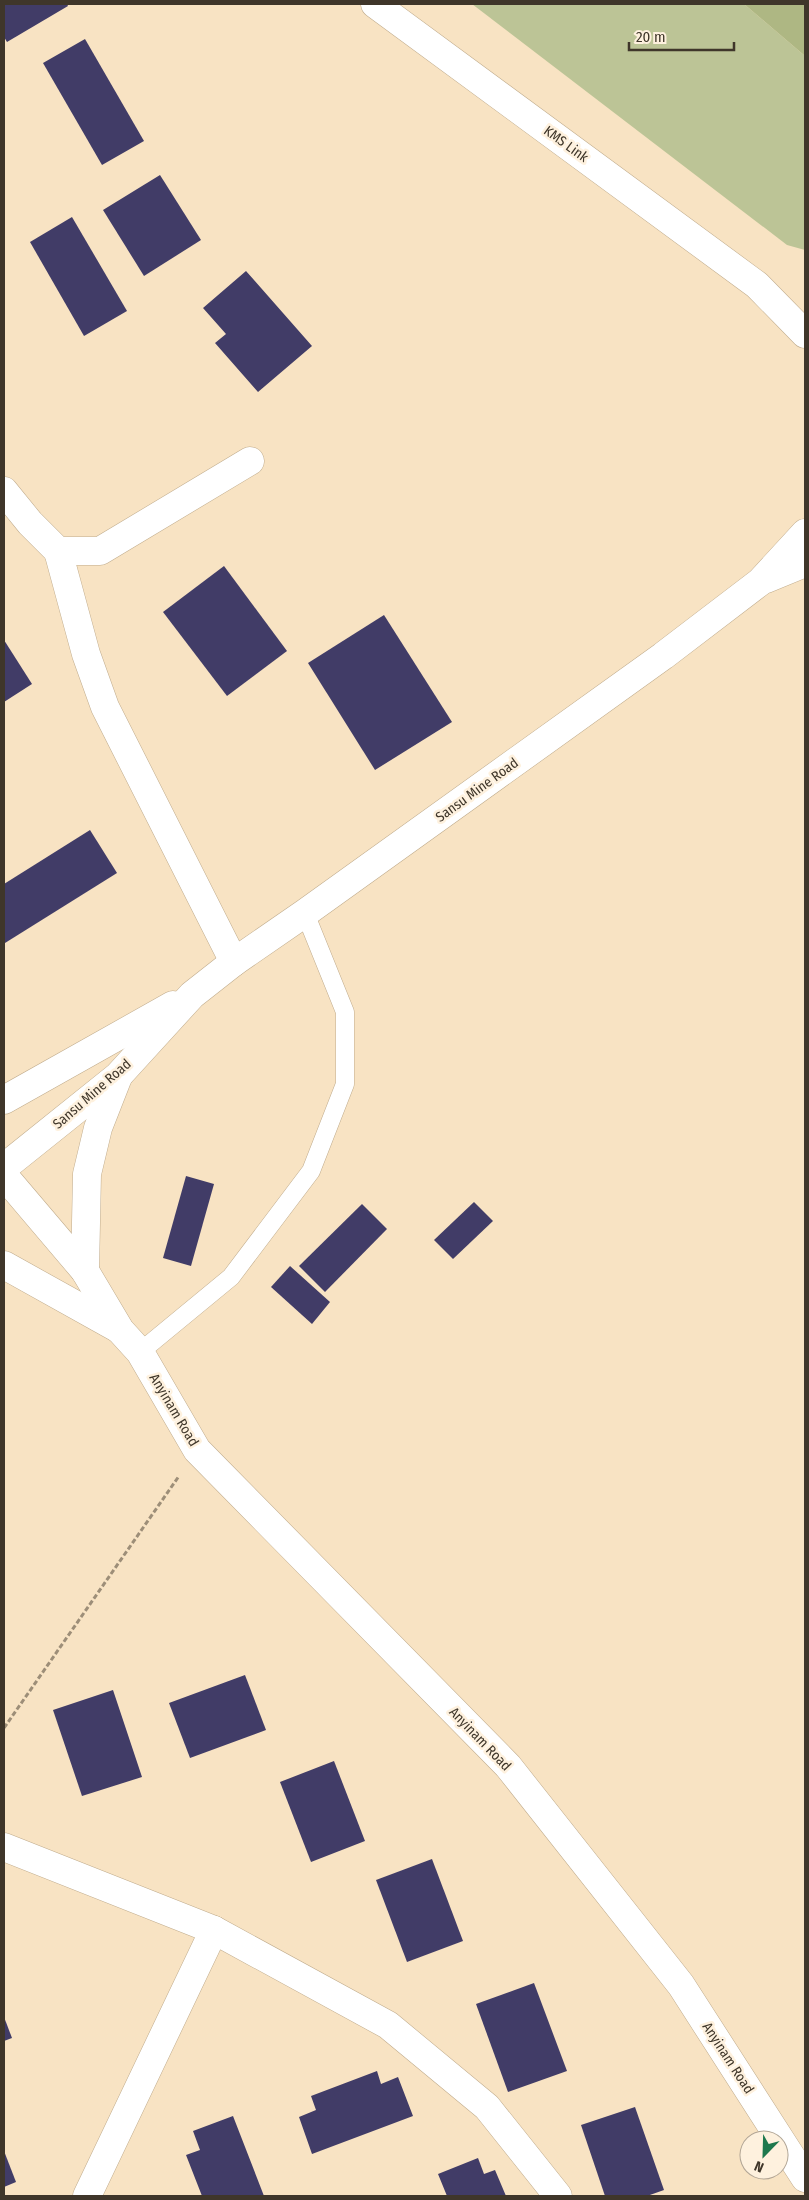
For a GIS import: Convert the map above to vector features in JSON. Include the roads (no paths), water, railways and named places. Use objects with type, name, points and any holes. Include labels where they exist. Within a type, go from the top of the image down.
[{"type":"street","name":"KMS Link","points":[[375,4],[757,285],[805,334]]},
{"type":"street","name":"KMS Link","points":[[757,285],[805,308]]},
{"type":"street","points":[[58,551],[100,551],[250,461]]},
{"type":"street","points":[[4,490],[30,523],[58,551],[86,654],[105,707],[234,962]]},
{"type":"street","name":"Sansu Mine Road","points":[[5,1170],[118,1076],[192,995],[234,962],[663,656],[760,582],[805,532]]},
{"type":"street","name":"Sansu Mine Road","points":[[760,582],[805,563]]},
{"type":"street","name":"Sansu Mine Road","points":[[4,1100],[192,995]]},
{"type":"street","points":[[85,1271],[87,1174],[98,1128],[118,1076]]},
{"type":"street","name":"Anyinam Road","points":[[5,1170],[85,1271],[120,1330],[140,1352],[197,1450],[508,1766],[682,1985],[805,2178]]},
{"type":"street","name":"Anyinam Road","points":[[4,1265],[120,1330]]},
{"type":"street","points":[[4,1847],[214,1930],[388,2025],[487,2107],[558,2196]]},
{"type":"street","points":[[86,2196],[214,1930]]},
{"type":"lane","points":[[140,1352],[231,1277],[311,1171],[345,1084],[345,1012],[305,913]]}]
